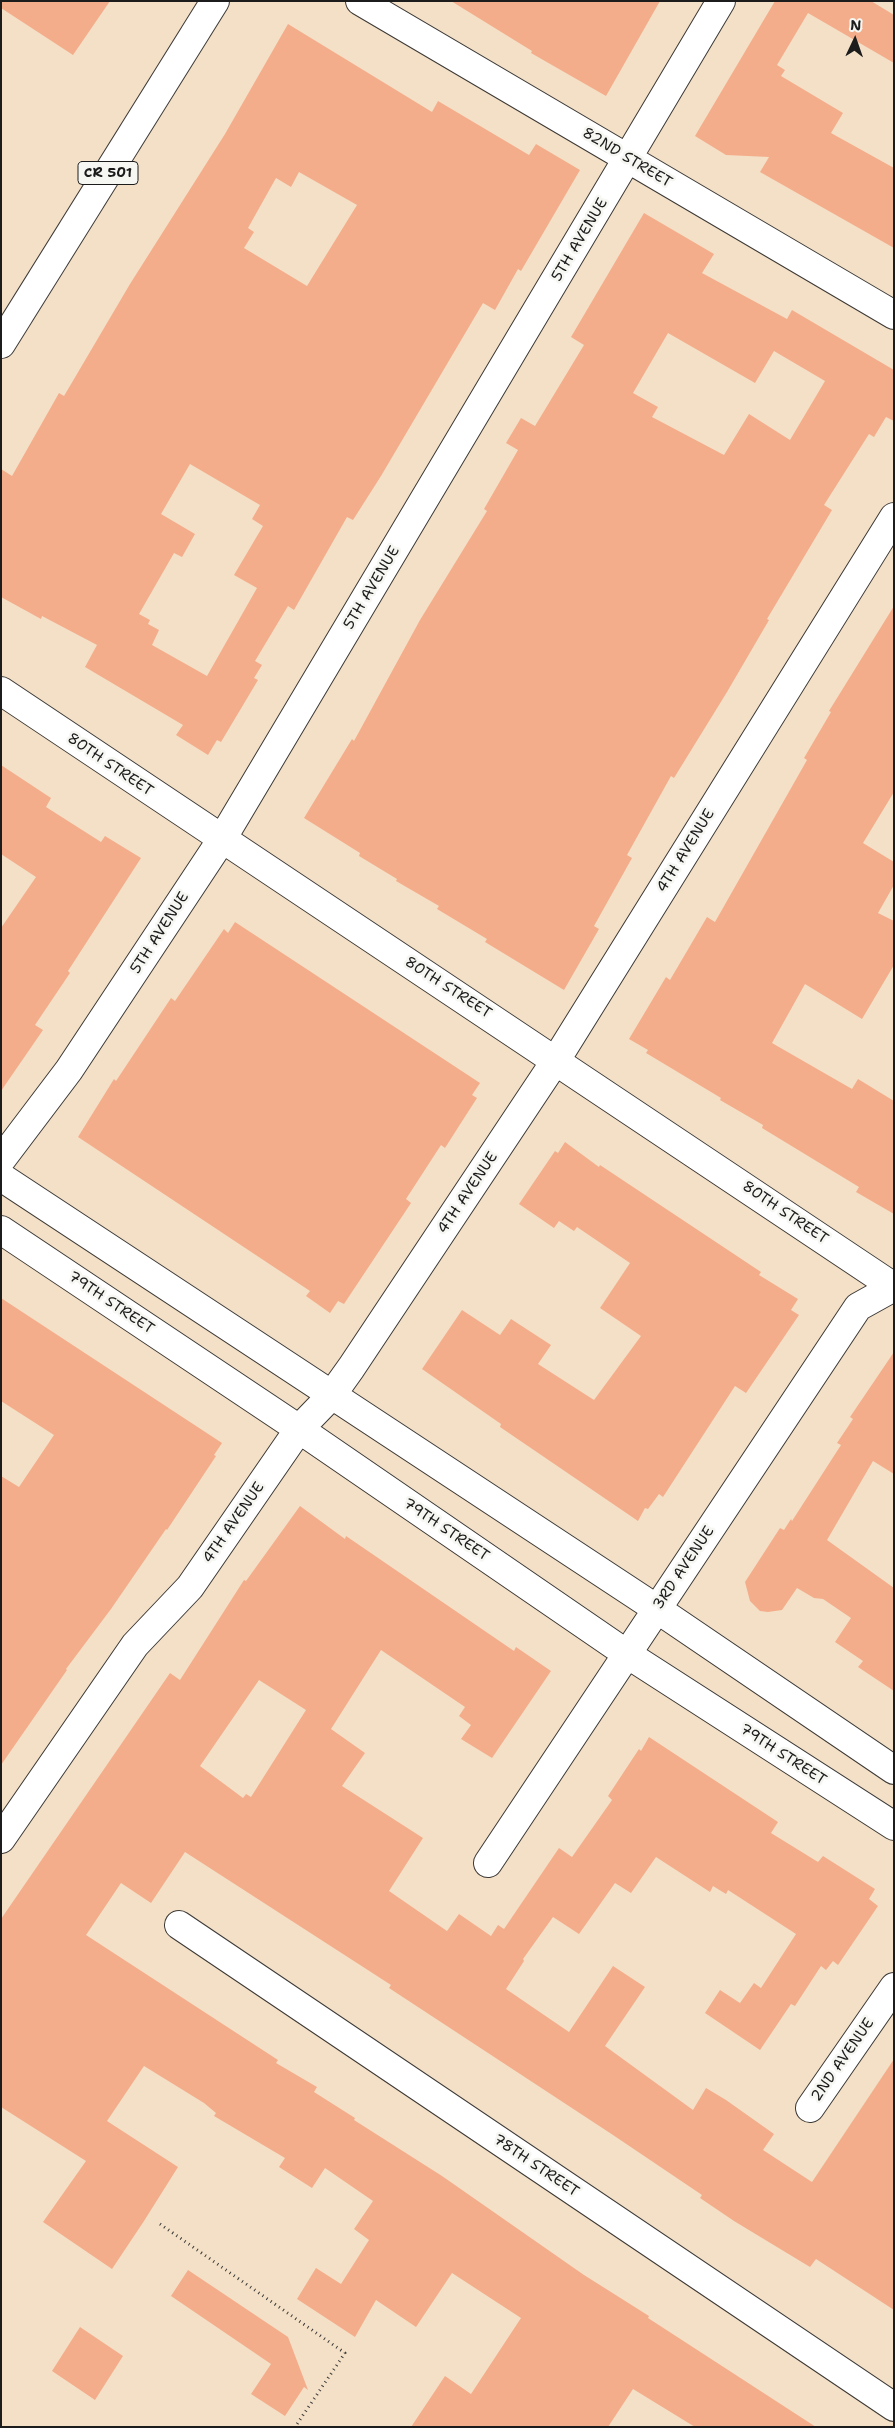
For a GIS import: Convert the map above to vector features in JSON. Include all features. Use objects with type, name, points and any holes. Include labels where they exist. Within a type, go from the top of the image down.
[{"type":"street","name":"CR 501","points":[[1,344],[215,1]]},
{"type":"street","name":"82ND STREET","points":[[360,1],[894,315]]},
{"type":"street","name":"5TH AVENUE","points":[[1,1160],[69,1070],[222,840],[721,1]]},
{"type":"street","name":"4TH AVENUE","points":[[1,1839],[135,1645],[190,1586],[299,1429],[331,1396],[352,1368],[556,1060],[894,517]]},
{"type":"street","name":"80TH STREET","points":[[1,691],[894,1287]]},
{"type":"street","points":[[1,1177],[657,1609],[894,1770]]},
{"type":"street","name":"79TH STREET","points":[[1,1230],[299,1429],[627,1654],[894,1826]]},
{"type":"street","name":"3RD AVENUE","points":[[488,1863],[858,1307],[894,1287]]},
{"type":"street","name":"78TH STREET","points":[[179,1925],[894,2407]]},
{"type":"street","name":"2ND AVENUE","points":[[810,2108],[894,1987]]},
{"type":"path","points":[[160,2224],[345,2353],[295,2427]]},
{"type":"building","points":[[1,1],[110,1],[73,55],[1,8]]},
{"type":"building","points":[[451,1],[660,1],[606,96],[531,53],[532,51]]},
{"type":"building","points":[[775,1],[871,1],[894,15],[894,63],[808,13],[777,65],[785,70],[781,76],[843,113],[831,133],[894,168],[894,248],[760,172],[769,157],[726,155],[695,136]]},
{"type":"building","points":[[288,24],[432,112],[438,101],[529,155],[536,144],[580,170],[521,271],[518,269],[495,310],[483,303],[353,520],[347,517],[294,610],[288,606],[255,661],[262,665],[254,678],[258,680],[221,742],[217,740],[208,755],[176,735],[183,725],[85,667],[97,645],[42,616],[41,619],[1,597],[1,469],[12,476],[59,393],[64,396],[130,284],[225,134]],"holes":[[[299,172],[357,205],[307,286],[244,248],[254,232],[248,228],[276,178],[291,187]],[[190,464],[260,505],[252,519],[263,526],[234,575],[257,588],[207,676],[152,645],[159,630],[148,624],[150,620],[139,614],[174,553],[182,557],[195,534],[161,514]]]},
{"type":"building","points":[[644,213],[714,254],[702,273],[787,319],[792,310],[894,370],[894,421],[886,417],[874,437],[869,434],[824,505],[832,510],[767,619],[769,620],[727,692],[674,778],[671,776],[627,855],[632,858],[594,926],[599,929],[564,990],[485,942],[487,939],[437,909],[439,906],[396,881],[397,879],[359,856],[360,853],[304,818],[352,739],[354,741],[420,620],[487,511],[484,509],[518,450],[506,443],[521,418],[535,426],[584,345],[571,337]],"holes":[[[668,333],[755,383],[774,351],[825,381],[790,440],[749,414],[724,455],[652,417],[658,407],[633,393]]]},
{"type":"building","points":[[894,606],[894,792],[863,843],[894,862],[894,885],[878,913],[894,921],[894,965],[862,1019],[805,984],[772,1043],[852,1089],[858,1079],[894,1101],[894,1214],[856,1192],[859,1187],[762,1128],[763,1125],[646,1053],[648,1050],[629,1039],[666,977],[670,980],[707,917],[715,922],[807,760],[804,758],[831,712],[829,711]]},
{"type":"building","points":[[1,765],[51,798],[46,807],[101,842],[105,836],[141,858],[68,971],[70,973],[35,1025],[43,1030],[1,1091],[1,928],[36,877],[1,854]]},
{"type":"building","points":[[235,922],[480,1083],[472,1095],[477,1098],[445,1148],[441,1145],[406,1199],[411,1203],[344,1304],[338,1301],[330,1313],[306,1296],[310,1291],[78,1137],[114,1079],[116,1081],[171,998],[175,1001],[224,929],[228,933]]},
{"type":"building","points":[[565,1142],[599,1167],[600,1165],[761,1272],[759,1275],[798,1299],[791,1310],[799,1315],[746,1393],[735,1386],[663,1497],[659,1494],[648,1509],[645,1508],[638,1521],[500,1427],[501,1424],[422,1369],[462,1310],[500,1335],[511,1319],[551,1345],[538,1364],[594,1400],[641,1336],[600,1308],[630,1263],[577,1227],[574,1231],[559,1221],[554,1228],[519,1204],[555,1151],[558,1153]]},
{"type":"building","points":[[1,1298],[222,1443],[214,1455],[216,1456],[167,1530],[66,1669],[1,1765],[1,1476],[19,1487],[54,1435],[1,1401]]},
{"type":"building","points":[[894,1352],[894,1474],[873,1461],[827,1540],[894,1588],[894,1691],[858,1667],[863,1661],[835,1642],[851,1618],[823,1599],[814,1598],[797,1588],[782,1610],[760,1611],[750,1601],[745,1582],[780,1528],[784,1530],[791,1519],[792,1521],[841,1445],[837,1443],[853,1419],[850,1417]]},
{"type":"building","points":[[300,1506],[345,1539],[346,1536],[514,1651],[516,1647],[551,1671],[492,1758],[461,1739],[471,1725],[459,1716],[465,1707],[381,1650],[331,1729],[365,1753],[342,1786],[423,1838],[389,1891],[447,1931],[459,1914],[491,1936],[498,1925],[504,1929],[559,1848],[572,1857],[612,1800],[608,1796],[649,1737],[778,1822],[771,1833],[818,1862],[823,1856],[875,1889],[869,1899],[878,1906],[838,1965],[833,1961],[826,1970],[821,1966],[795,2006],[791,2004],[760,2050],[705,2013],[720,1990],[740,2003],[754,1983],[761,1988],[796,1934],[728,1890],[726,1894],[713,1886],[710,1892],[656,1857],[631,1893],[615,1883],[579,1934],[553,1917],[523,1959],[524,1961],[506,1989],[569,2032],[613,1966],[645,1987],[605,2046],[693,2110],[706,2088],[726,2100],[774,2134],[763,2150],[812,2182],[894,2059],[894,2310],[816,2259],[810,2267],[734,2221],[700,2198],[702,2195],[389,1988],[391,1985],[185,1852],[151,1903],[121,1883],[86,1935],[278,2060],[276,2063],[317,2087],[314,2092],[355,2118],[354,2120],[442,2176],[584,2275],[649,2316],[648,2318],[816,2427],[695,2427],[633,2389],[608,2427],[411,2427],[445,2376],[471,2394],[521,2318],[452,2273],[416,2327],[376,2300],[355,2337],[297,2299],[316,2268],[341,2284],[369,2240],[354,2229],[373,2201],[325,2168],[312,2188],[279,2167],[285,2158],[214,2116],[216,2113],[204,2103],[144,2066],[107,2121],[178,2167],[144,2221],[112,2269],[43,2222],[86,2161],[1,2107],[1,1919],[170,1673],[180,1680],[244,1580],[246,1581]],"holes":[[[259,1680],[306,1710],[251,1797],[246,1794],[243,1798],[200,1766]]]},
{"type":"building","points":[[188,2270],[288,2337],[308,2390],[304,2387],[285,2416],[251,2394],[271,2364],[171,2296]]},
{"type":"building","points":[[80,2327],[123,2356],[95,2400],[52,2371]]}]
